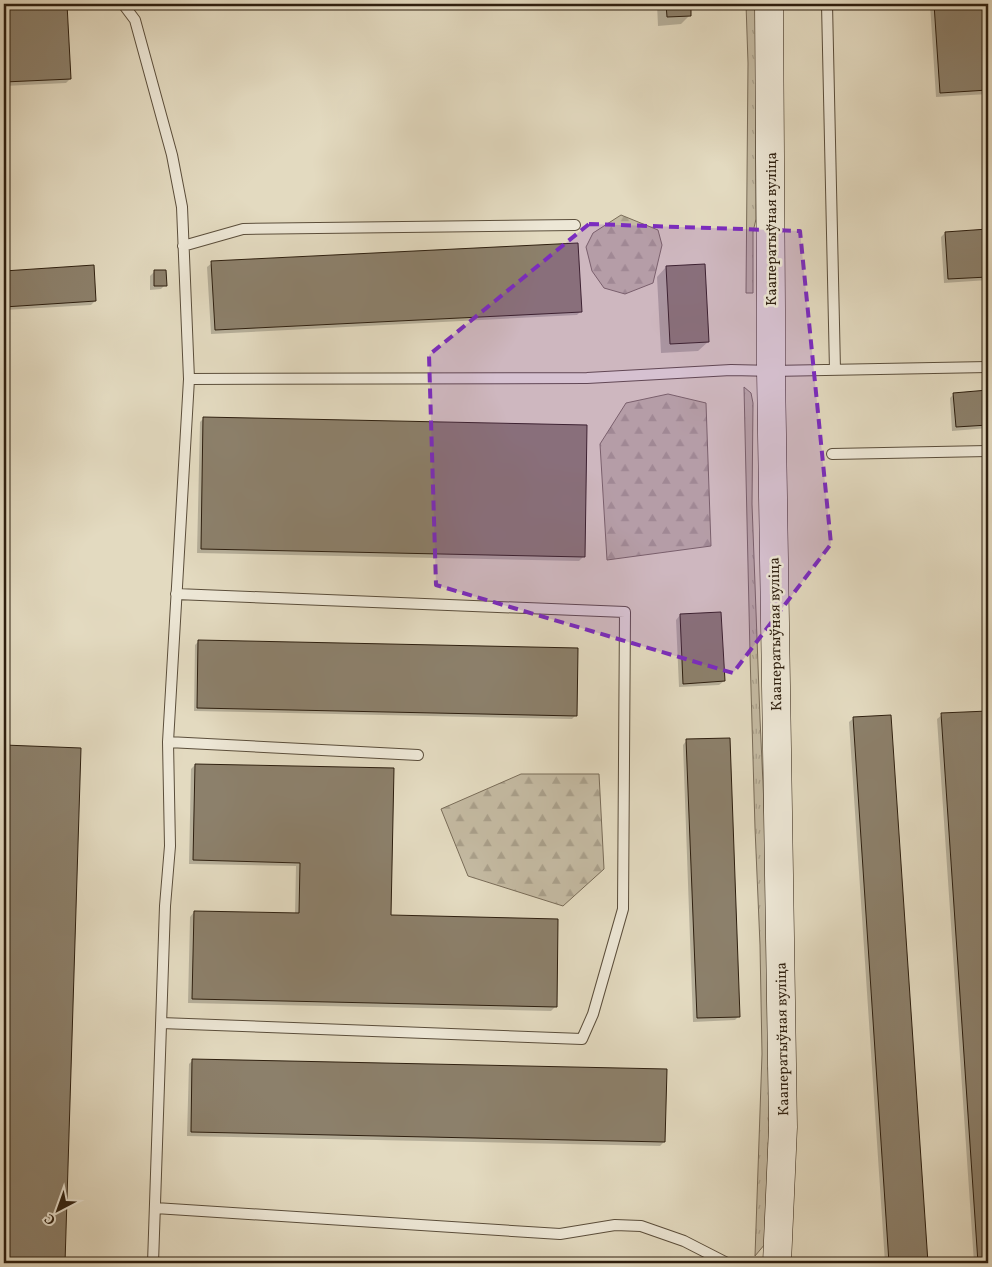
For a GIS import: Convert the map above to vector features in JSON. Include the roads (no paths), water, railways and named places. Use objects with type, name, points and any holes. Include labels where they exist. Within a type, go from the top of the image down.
[{"type":"main road","name":"Кааператыўная вуліца","points":[[769,4],[771,371],[783,1127],[777,1263]]},
{"type":"lane","points":[[123,4],[135,20],[172,155],[182,207],[189,379],[168,742],[170,846],[165,906],[153,1263]]},
{"type":"lane","points":[[827,4],[835,370]]},
{"type":"lane","points":[[183,246],[243,229],[575,225]]},
{"type":"lane","points":[[189,379],[587,378],[731,370],[988,367]]},
{"type":"lane","points":[[832,454],[988,451]]},
{"type":"lane","points":[[161,1023],[582,1039],[593,1014],[623,908],[624,612],[176,594]]},
{"type":"lane","points":[[168,742],[418,755]]},
{"type":"lane","points":[[155,1208],[560,1234],[615,1226],[641,1226],[684,1241],[727,1263]]}]
